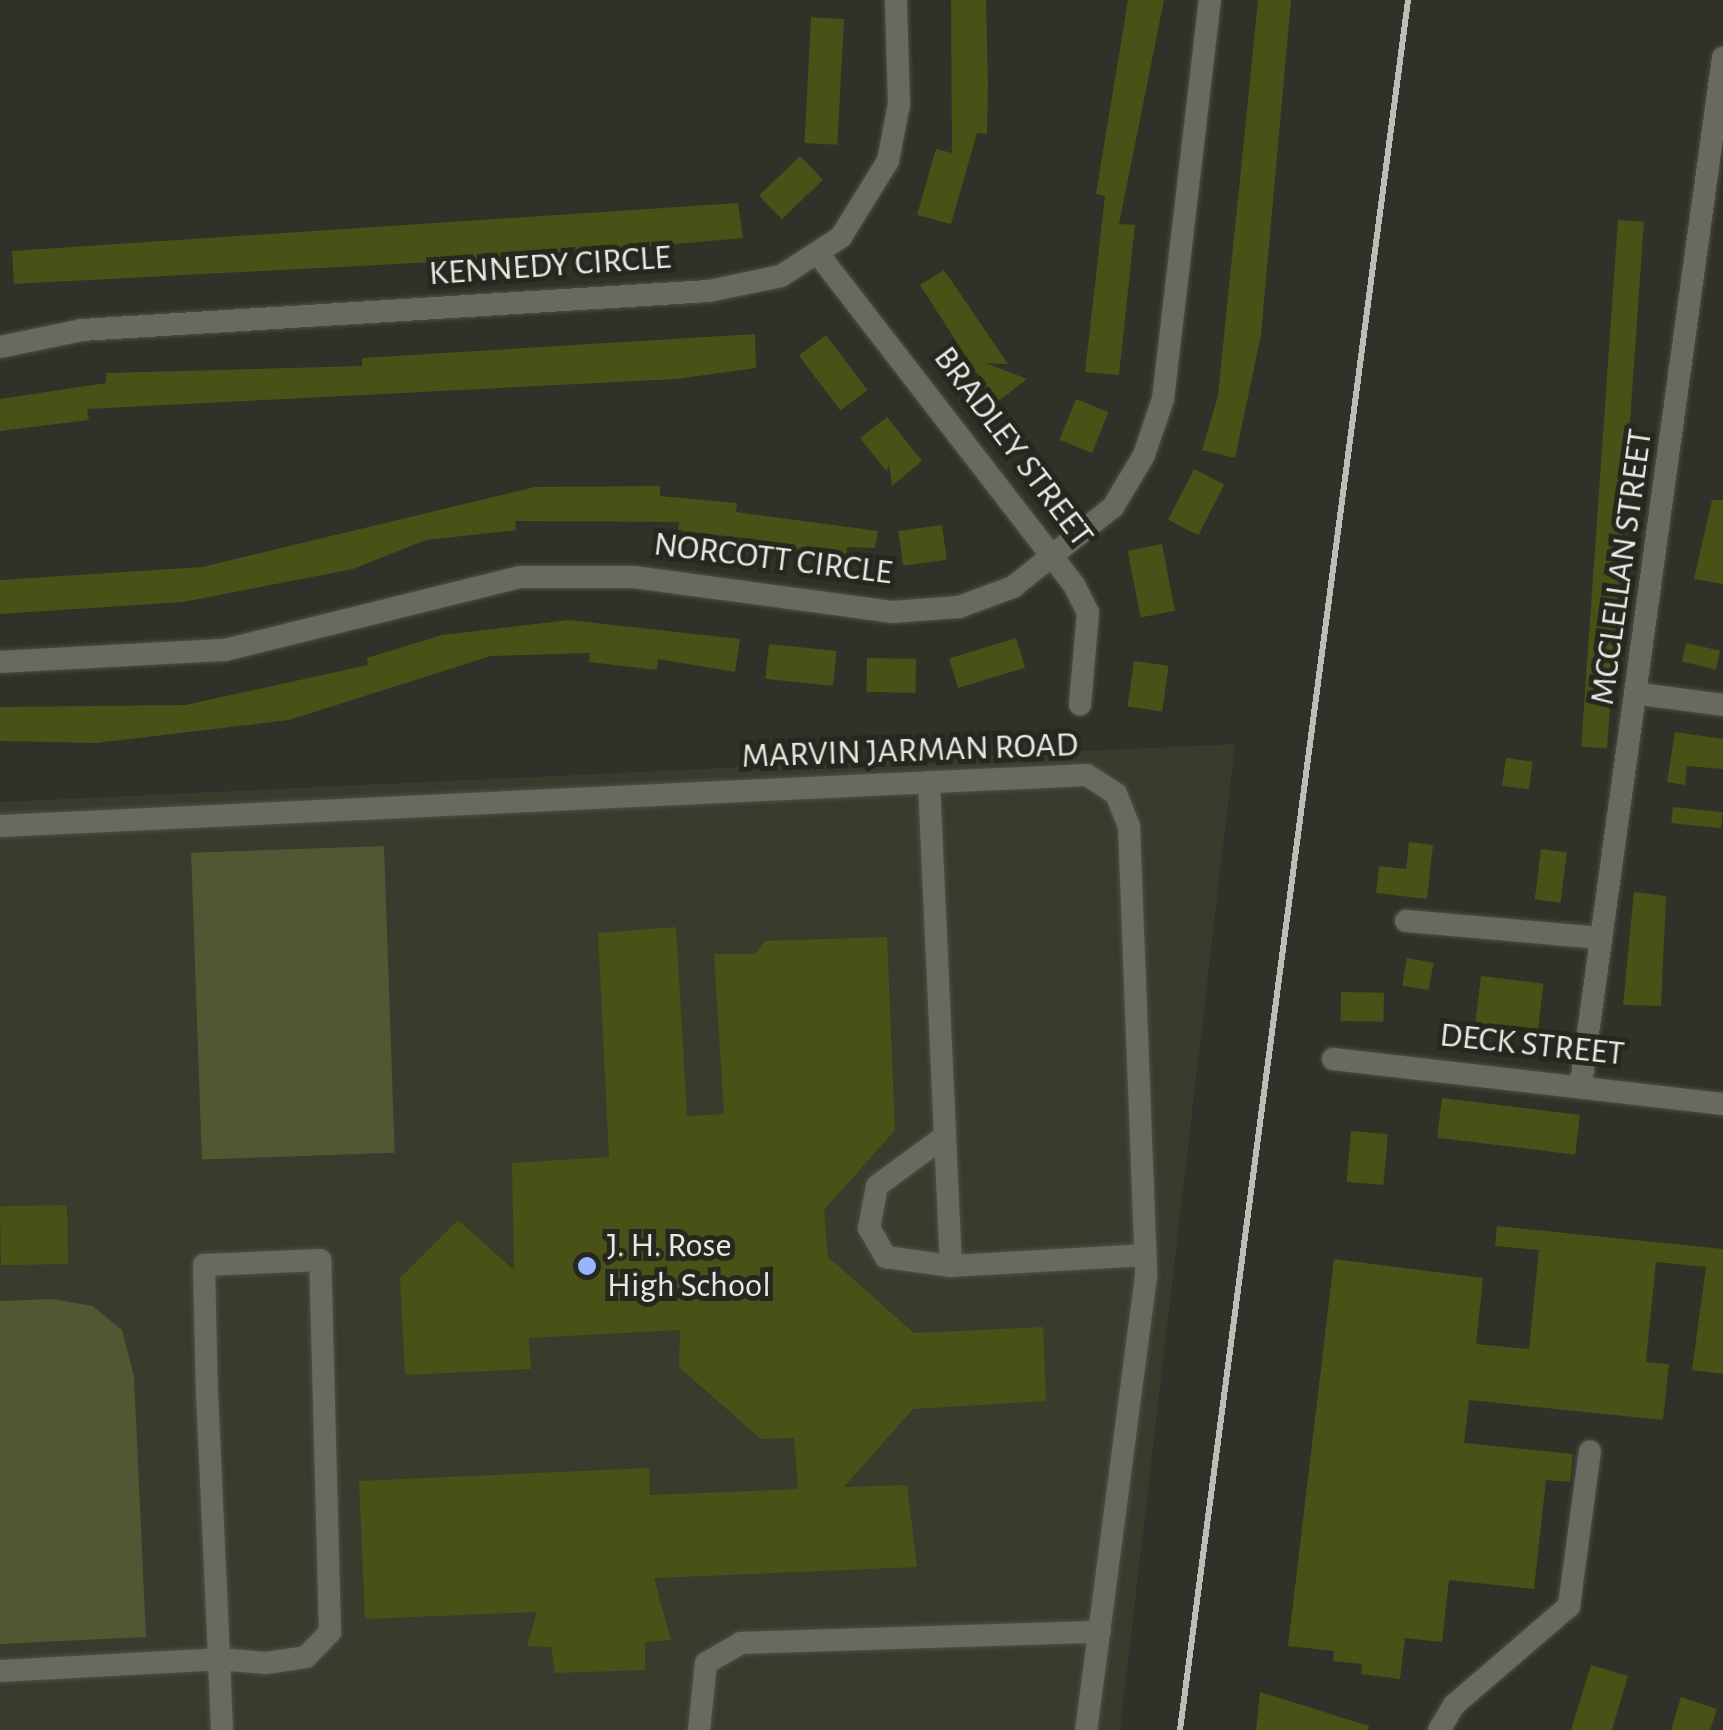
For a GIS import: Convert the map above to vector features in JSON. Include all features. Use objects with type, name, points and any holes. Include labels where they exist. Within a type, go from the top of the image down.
[{"type":"street","name":"KENNEDY CIRCLE","points":[[0,347],[82,330],[709,292],[781,276],[820,255],[859,214],[888,161],[899,104],[896,0]]},
{"type":"street","name":"NORCOTT CIRCLE","points":[[0,662],[225,650],[519,576],[634,576],[926,611],[1013,586],[1055,558],[1113,507],[1163,399],[1210,0]]},
{"type":"street","name":"MCCLELLAN STREET","points":[[1581,1084],[1711,246],[1723,58]]},
{"type":"street","name":"BRADLEY STREET","points":[[820,255],[1055,558],[1088,612],[1080,705]]},
{"type":"street","points":[[1641,694],[1723,704]]},
{"type":"street","name":"MARVIN JARMAN ROAD","points":[[0,826],[1087,775],[1116,794],[1128,827],[1145,1254],[1086,1730]]},
{"type":"street","points":[[930,782],[951,1266]]},
{"type":"street","points":[[1406,921],[1602,938]]},
{"type":"street","name":"DECK STREET","points":[[1332,1060],[1581,1084],[1723,1104]]},
{"type":"street","points":[[945,1136],[877,1186],[869,1228],[886,1257],[951,1266],[1145,1254]]},
{"type":"street","points":[[0,1670],[219,1660],[306,1657],[330,1632],[320,1260],[204,1264],[219,1660],[222,1730]]},
{"type":"street","points":[[1439,1730],[1454,1706],[1569,1606],[1590,1451]]},
{"type":"street","points":[[699,1730],[706,1663],[741,1643],[1100,1632]]},
{"type":"shaded area","name":"J. H. Rose High School","points":[[1235,744],[1120,1730],[0,1730],[0,802]]},
{"type":"green space","points":[[384,846],[395,1153],[202,1160],[191,853]]},
{"type":"green space","points":[[52,1299],[93,1306],[122,1330],[134,1376],[146,1637],[0,1644],[0,1301]]},
{"type":"building","points":[[951,0],[986,0],[988,84],[987,134],[977,133],[951,224],[917,215],[936,149],[952,153]]},
{"type":"building","points":[[1128,0],[1164,0],[1119,224],[1135,225],[1119,375],[1085,372],[1105,196],[1096,194]]},
{"type":"building","points":[[1258,0],[1291,0],[1261,335],[1235,458],[1202,450],[1218,396]]},
{"type":"building","points":[[811,17],[844,19],[837,145],[804,143]]},
{"type":"building","points":[[800,156],[823,180],[782,219],[759,196]]},
{"type":"building","points":[[738,203],[743,238],[528,257],[14,284],[12,251]]},
{"type":"building","points":[[1618,220],[1644,222],[1607,749],[1581,747]]},
{"type":"building","points":[[944,270],[1008,364],[985,363],[1027,379],[996,403],[920,285]]},
{"type":"building","points":[[755,334],[756,368],[676,379],[87,409],[89,420],[0,431],[0,399],[106,383],[106,373],[362,366],[362,358]]},
{"type":"building","points":[[826,335],[868,390],[840,411],[799,355]]},
{"type":"building","points":[[1076,399],[1108,412],[1092,453],[1060,440]]},
{"type":"building","points":[[887,417],[922,461],[892,486],[889,464],[887,472],[860,438]]},
{"type":"building","points":[[1194,469],[1224,484],[1198,535],[1168,520]]},
{"type":"building","points":[[660,486],[660,496],[737,503],[736,512],[878,531],[875,548],[847,547],[846,560],[754,550],[755,539],[678,531],[679,522],[515,521],[516,530],[426,540],[353,569],[183,602],[0,614],[0,580],[202,567],[535,487]]},
{"type":"building","points":[[1712,500],[1723,500],[1723,584],[1694,579]]},
{"type":"building","points":[[942,525],[947,560],[903,566],[898,531]]},
{"type":"building","points":[[1162,544],[1175,611],[1141,617],[1128,551]]},
{"type":"building","points":[[569,620],[740,639],[735,672],[658,659],[657,670],[589,662],[590,653],[491,656],[289,720],[96,743],[0,741],[0,707],[185,705],[368,665],[367,658],[442,635]]},
{"type":"building","points":[[1016,638],[1025,668],[958,688],[949,658]]},
{"type":"building","points":[[1686,643],[1720,651],[1716,669],[1682,662]]},
{"type":"building","points":[[769,644],[837,651],[833,686],[765,679]]},
{"type":"building","points":[[867,658],[916,659],[915,693],[866,692]]},
{"type":"building","points":[[1134,661],[1169,666],[1162,711],[1128,707]]},
{"type":"building","points":[[1675,732],[1723,739],[1723,769],[1687,766],[1685,785],[1667,782]]},
{"type":"building","points":[[1506,758],[1533,762],[1529,789],[1502,786]]},
{"type":"building","points":[[1673,807],[1723,812],[1721,828],[1671,823]]},
{"type":"building","points":[[1409,842],[1433,845],[1427,899],[1376,893],[1379,866],[1406,869]]},
{"type":"building","points":[[1541,849],[1567,852],[1561,903],[1535,900]]},
{"type":"building","points":[[1634,892],[1666,896],[1661,1006],[1623,1005]]},
{"type":"building","points":[[676,927],[687,1116],[724,1114],[714,954],[755,954],[765,941],[887,937],[895,1130],[824,1210],[828,1257],[914,1333],[1043,1327],[1046,1401],[913,1409],[844,1487],[907,1485],[917,1567],[654,1578],[671,1640],[645,1642],[645,1670],[555,1673],[551,1647],[527,1646],[537,1612],[365,1619],[359,1481],[649,1468],[650,1495],[798,1489],[794,1438],[761,1439],[679,1367],[680,1330],[529,1338],[531,1369],[405,1375],[400,1278],[458,1220],[514,1270],[512,1163],[609,1157],[598,933]]},
{"type":"building","points":[[1407,958],[1434,963],[1429,990],[1402,986]]},
{"type":"building","points":[[1481,976],[1544,984],[1538,1030],[1475,1023]]},
{"type":"building","points":[[1341,992],[1384,993],[1383,1022],[1340,1021]]},
{"type":"building","points":[[1442,1098],[1580,1115],[1575,1155],[1437,1138]]},
{"type":"building","points":[[1351,1131],[1388,1134],[1383,1185],[1347,1182]]},
{"type":"building","points":[[67,1205],[68,1264],[1,1265],[0,1206]]},
{"type":"building","points":[[1497,1226],[1723,1249],[1723,1374],[1692,1370],[1706,1267],[1656,1262],[1646,1362],[1669,1364],[1663,1420],[1469,1400],[1464,1443],[1573,1454],[1570,1482],[1546,1480],[1534,1589],[1449,1580],[1442,1642],[1405,1638],[1400,1679],[1361,1674],[1362,1664],[1333,1661],[1334,1651],[1288,1646],[1334,1259],[1483,1278],[1476,1344],[1529,1349],[1539,1250],[1495,1246]]},
{"type":"building","points":[[1591,1665],[1628,1676],[1612,1730],[1571,1730]]},
{"type":"building","points":[[1260,1692],[1369,1726],[1368,1730],[1256,1730]]},
{"type":"building","points":[[1681,1697],[1717,1709],[1710,1730],[1671,1730]]},
{"type":"railway","points":[[1180,1730],[1408,0]]},
{"type":"place","name":"J. H. Rose High School","points":[[587,1266]]}]
